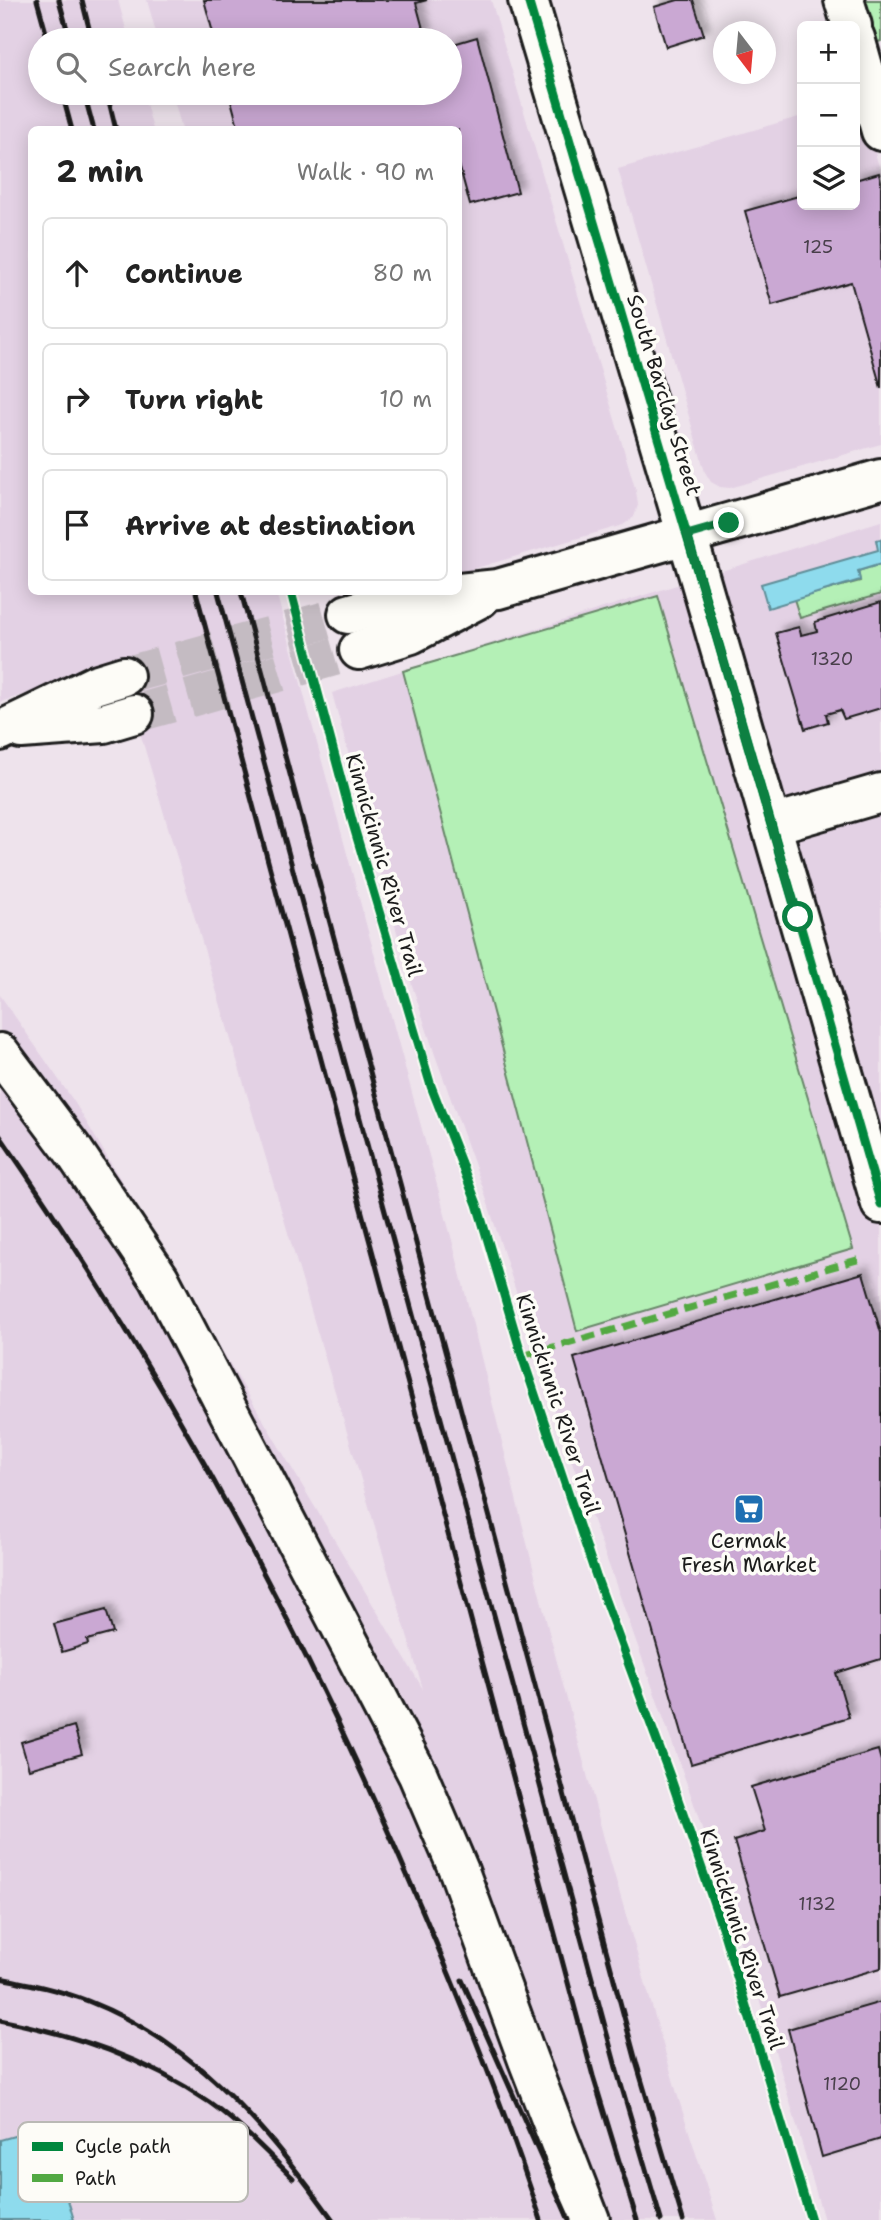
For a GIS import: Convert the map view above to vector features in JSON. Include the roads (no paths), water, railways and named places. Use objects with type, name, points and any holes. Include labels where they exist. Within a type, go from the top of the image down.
[{"type":"street","name":"South Barclay Street","points":[[528,0],[881,1204]]},
{"type":"street","points":[[844,0],[850,21]]},
{"type":"street","points":[[860,56],[881,131]]},
{"type":"street","points":[[462,593],[498,589],[881,479]]},
{"type":"street","points":[[359,650],[411,634],[498,589]]},
{"type":"street","points":[[348,614],[401,599],[440,595]]},
{"type":"street","points":[[1,731],[95,685],[124,676]]},
{"type":"street","points":[[1,731],[104,723],[134,714]]},
{"type":"street","points":[[771,825],[881,793]]},
{"type":"street","points":[[0,1052],[75,1153],[159,1278],[418,1775],[459,1871],[590,2220]]},
{"type":"water","points":[[881,539],[881,564],[858,571],[860,580],[768,608],[761,584],[878,550],[876,540]]},
{"type":"water","points":[[18,2135],[18,2202],[69,2202],[74,2220],[0,2220],[0,2140]]},
{"type":"tunnel","points":[[124,676],[348,614]]},
{"type":"tunnel","points":[[134,714],[359,650]]},
{"type":"railway","points":[[37,0],[45,28]]},
{"type":"railway","points":[[59,0],[67,28]]},
{"type":"railway","points":[[82,0],[89,28]]},
{"type":"railway","points":[[65,105],[71,126]]},
{"type":"railway","points":[[87,105],[93,126]]},
{"type":"railway","points":[[110,105],[115,126]]},
{"type":"railway","points":[[197,595],[593,2076],[637,2220]]},
{"type":"railway","points":[[219,595],[617,2071],[661,2220]]},
{"type":"railway","points":[[242,595],[637,2065],[683,2220]]},
{"type":"railway","points":[[0,1136],[121,1321],[177,1416],[283,1611],[379,1810],[423,1912],[485,2064],[541,2220]]},
{"type":"railway","points":[[0,1978],[56,1990],[88,2001],[163,2040],[227,2092],[282,2153],[333,2220]]},
{"type":"railway","points":[[462,1980],[569,2220]]},
{"type":"railway","points":[[0,2020],[82,2041],[135,2061],[185,2086],[234,2122]]},
{"type":"railway","points":[[248,2134],[293,2178]]},
{"type":"place","name":"Cermak Fresh Market","points":[[749,1509]]}]
